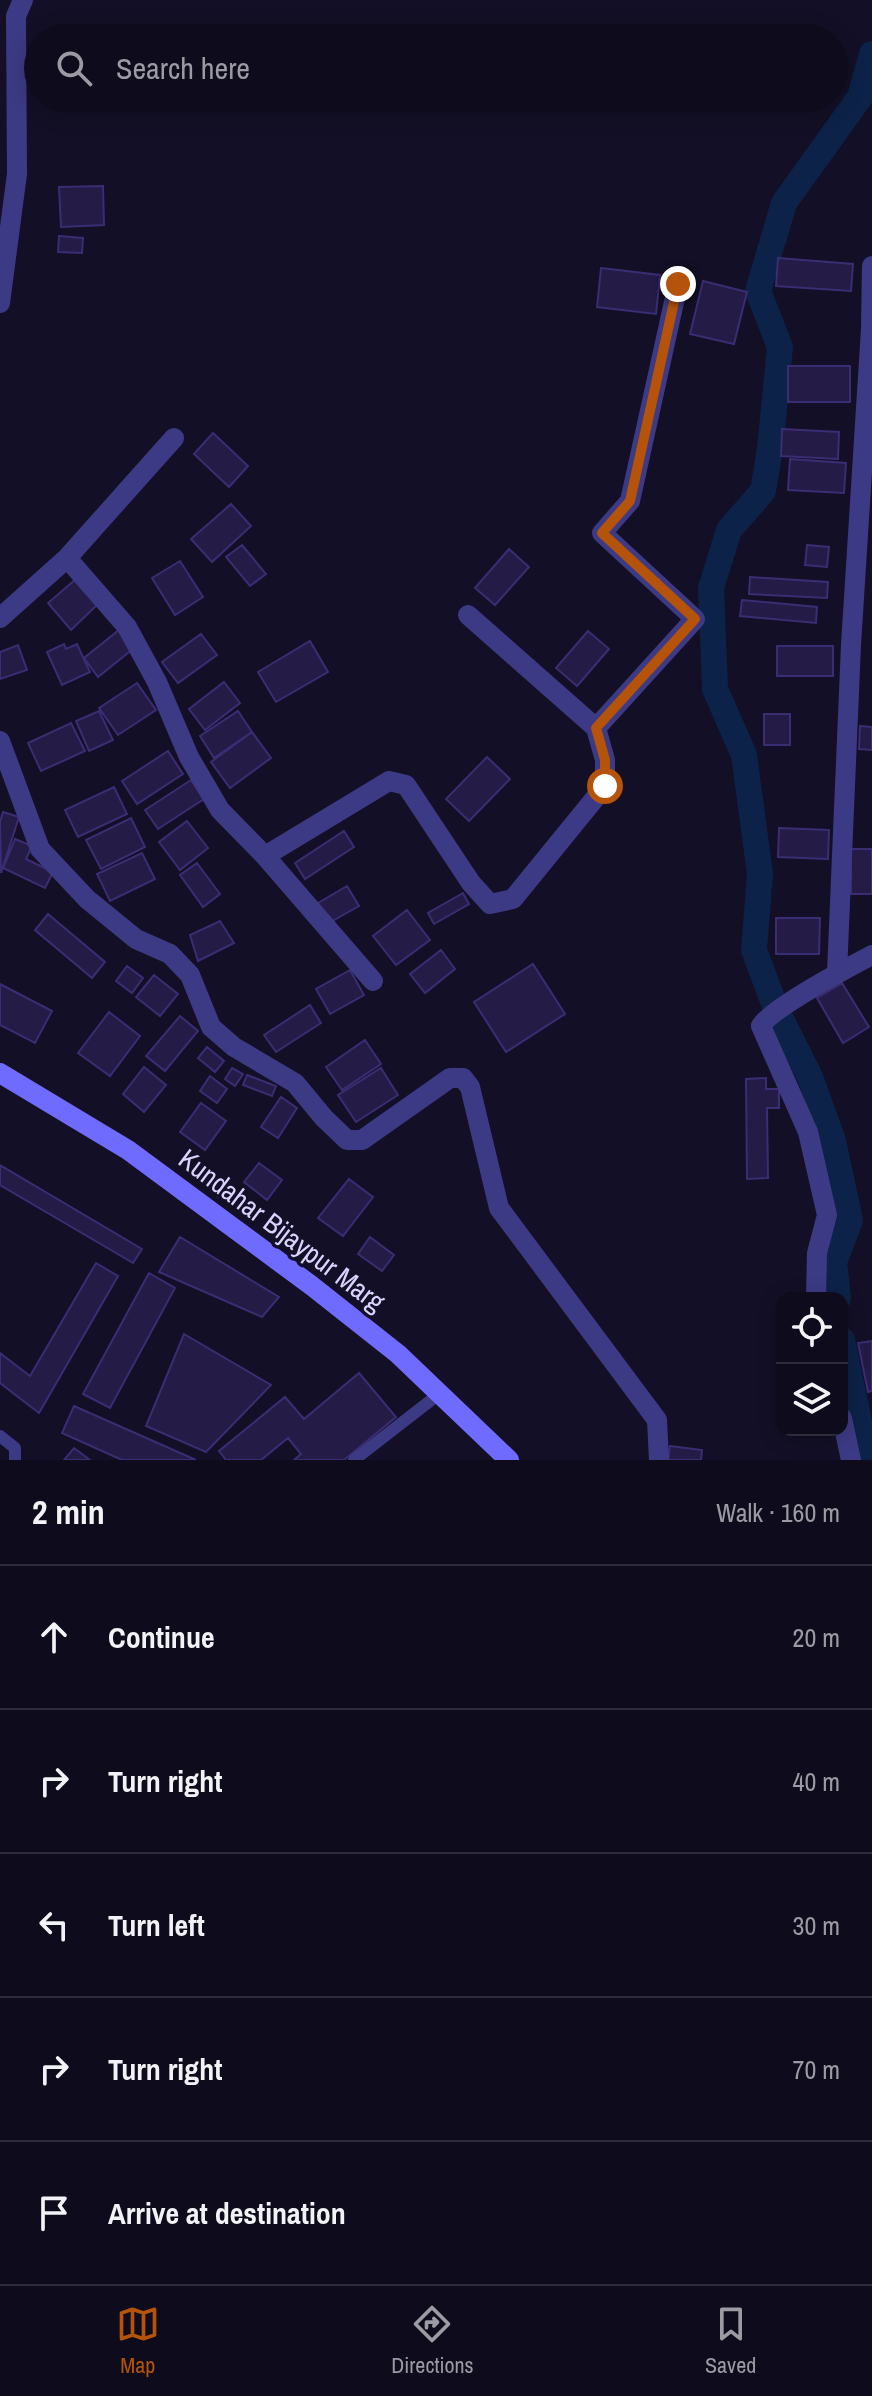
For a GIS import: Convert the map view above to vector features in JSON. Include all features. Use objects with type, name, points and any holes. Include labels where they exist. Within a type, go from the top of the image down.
[{"type":"main road","name":"Kundahar Bijaypur Marg","points":[[0,1073],[128,1150],[219,1215],[398,1354],[509,1460]]},
{"type":"street","points":[[0,303],[17,174],[16,16],[23,0]]},
{"type":"street","points":[[837,973],[851,645],[872,329],[872,266]]},
{"type":"street","points":[[596,728],[695,619],[602,533],[630,501],[678,284]]},
{"type":"street","points":[[0,618],[67,558],[174,438]]},
{"type":"street","points":[[67,558],[127,627],[157,682],[189,757],[220,810],[265,856],[373,981]]},
{"type":"street","points":[[265,856],[389,781],[406,785],[471,883],[490,904],[513,899],[605,786],[605,760],[596,728],[468,615]]},
{"type":"street","points":[[0,741],[40,849],[87,899],[111,919],[136,939],[170,954],[190,975],[211,1027],[234,1047],[295,1083],[347,1140],[362,1140],[450,1078],[463,1078],[470,1087],[499,1208],[657,1420],[659,1460]]},
{"type":"street","points":[[816,1292],[817,1253],[827,1215],[808,1132],[761,1026],[772,1013],[872,955]]},
{"type":"street","points":[[846,1436],[851,1460]]},
{"type":"lane","points":[[354,1460],[439,1394]]},
{"type":"lane","points":[[0,1436],[15,1448],[15,1460]]},
{"type":"building","points":[[103,186],[104,225],[61,227],[59,187]]},
{"type":"building","points":[[59,236],[83,238],[82,253],[58,252]]},
{"type":"building","points":[[778,258],[853,264],[851,291],[776,286]]},
{"type":"building","points":[[601,268],[660,275],[656,314],[597,307]]},
{"type":"building","points":[[703,281],[747,292],[734,344],[690,334]]},
{"type":"building","points":[[788,366],[850,366],[850,402],[788,402]]},
{"type":"building","points":[[782,429],[839,432],[838,459],[781,456]]},
{"type":"building","points":[[213,433],[248,466],[229,487],[194,454]]},
{"type":"building","points":[[790,459],[846,463],[844,493],[788,490]]},
{"type":"building","points":[[231,504],[251,526],[212,562],[191,539]]},
{"type":"building","points":[[242,545],[266,574],[250,586],[226,557]]},
{"type":"building","points":[[807,545],[829,547],[827,567],[805,565]]},
{"type":"building","points":[[509,549],[529,567],[495,605],[475,588]]},
{"type":"building","points":[[180,561],[203,597],[175,615],[152,578]]},
{"type":"building","points":[[750,577],[828,582],[827,598],[749,594]]},
{"type":"building","points":[[76,579],[97,605],[71,630],[48,603]]},
{"type":"building","points":[[742,600],[817,607],[816,623],[740,616]]},
{"type":"building","points":[[119,630],[134,648],[98,677],[84,658]]},
{"type":"building","points":[[588,631],[609,649],[577,686],[556,668]]},
{"type":"building","points":[[201,634],[217,655],[178,683],[162,662]]},
{"type":"building","points":[[310,641],[328,672],[276,702],[258,672]]},
{"type":"building","points":[[64,644],[66,649],[77,644],[90,672],[62,685],[47,652]]},
{"type":"building","points":[[18,645],[27,670],[0,679],[0,652]]},
{"type":"building","points":[[777,646],[833,646],[833,676],[777,676]]},
{"type":"building","points":[[224,682],[240,703],[205,730],[189,709]]},
{"type":"building","points":[[137,683],[156,710],[118,735],[99,708]]},
{"type":"building","points":[[99,711],[113,740],[89,751],[76,721]]},
{"type":"building","points":[[238,711],[252,732],[214,758],[200,736]]},
{"type":"building","points":[[764,714],[790,714],[790,745],[764,745]]},
{"type":"building","points":[[71,723],[85,751],[41,771],[28,743]]},
{"type":"building","points":[[860,726],[872,727],[872,750],[859,749]]},
{"type":"building","points":[[252,732],[271,758],[230,788],[211,762]]},
{"type":"building","points":[[168,751],[183,774],[137,804],[122,781]]},
{"type":"building","points":[[487,757],[510,779],[469,821],[446,799]]},
{"type":"building","points":[[191,780],[204,799],[158,829],[145,810]]},
{"type":"building","points":[[114,787],[127,814],[78,837],[65,810]]},
{"type":"building","points":[[3,812],[19,817],[1,873],[0,822]]},
{"type":"building","points":[[131,818],[145,847],[101,869],[86,840]]},
{"type":"building","points":[[187,821],[208,848],[180,870],[159,842]]},
{"type":"building","points":[[779,828],[829,830],[828,859],[778,857]]},
{"type":"building","points":[[344,831],[354,847],[305,879],[295,863]]},
{"type":"building","points":[[15,839],[32,846],[26,859],[53,872],[45,888],[3,868]]},
{"type":"building","points":[[851,849],[872,849],[872,894],[851,894]]},
{"type":"building","points":[[142,853],[155,879],[110,901],[97,874]]},
{"type":"building","points":[[197,863],[220,894],[203,907],[180,875]]},
{"type":"building","points":[[347,886],[359,906],[329,923],[318,903]]},
{"type":"building","points":[[463,893],[469,904],[434,924],[428,913]]},
{"type":"building","points":[[407,910],[430,940],[396,965],[373,936]]},
{"type":"building","points":[[48,914],[105,962],[92,978],[35,930]]},
{"type":"building","points":[[776,918],[820,918],[819,954],[776,954]]},
{"type":"building","points":[[220,921],[234,943],[198,961],[190,935]]},
{"type":"building","points":[[441,950],[455,969],[425,993],[410,974]]},
{"type":"building","points":[[533,964],[565,1014],[506,1052],[474,1002]]},
{"type":"building","points":[[127,966],[143,978],[132,993],[116,981]]},
{"type":"building","points":[[350,970],[364,995],[330,1014],[316,989]]},
{"type":"building","points":[[154,975],[178,994],[160,1016],[136,997]]},
{"type":"building","points":[[842,983],[869,1027],[843,1043],[817,998]]},
{"type":"building","points":[[0,984],[52,1011],[35,1043],[0,1025]]},
{"type":"building","points":[[310,1005],[321,1023],[276,1052],[264,1035]]},
{"type":"building","points":[[109,1012],[140,1036],[110,1076],[78,1053]]},
{"type":"building","points":[[180,1016],[198,1031],[165,1071],[146,1056]]},
{"type":"building","points":[[365,1040],[381,1064],[342,1090],[326,1067]]},
{"type":"building","points":[[207,1047],[224,1061],[215,1072],[198,1058]]},
{"type":"building","points":[[144,1067],[166,1085],[144,1112],[123,1094]]},
{"type":"building","points":[[232,1068],[243,1074],[235,1086],[225,1079]]},
{"type":"building","points":[[381,1068],[398,1095],[356,1122],[338,1095]]},
{"type":"building","points":[[247,1075],[276,1086],[272,1096],[243,1085]]},
{"type":"building","points":[[210,1076],[227,1089],[217,1103],[200,1091]]},
{"type":"building","points":[[766,1078],[766,1089],[779,1089],[779,1108],[767,1108],[768,1178],[747,1179],[746,1079]]},
{"type":"building","points":[[281,1097],[297,1108],[278,1138],[261,1127]]},
{"type":"building","points":[[201,1103],[226,1121],[205,1150],[180,1132]]},
{"type":"building","points":[[259,1163],[282,1180],[267,1200],[244,1182]]},
{"type":"building","points":[[0,1165],[142,1249],[133,1263],[0,1185]]},
{"type":"building","points":[[349,1179],[373,1197],[343,1236],[318,1218]]},
{"type":"building","points":[[180,1237],[279,1297],[262,1317],[159,1272]]},
{"type":"building","points":[[370,1237],[394,1255],[382,1271],[358,1254]]},
{"type":"building","points":[[96,1263],[118,1276],[39,1413],[0,1383],[0,1353],[30,1376]]},
{"type":"building","points":[[149,1273],[175,1288],[110,1408],[83,1394]]},
{"type":"building","points":[[184,1334],[271,1385],[206,1452],[146,1426]]},
{"type":"building","points":[[872,1341],[872,1391],[868,1392],[858,1343]]},
{"type":"building","points":[[359,1373],[396,1417],[344,1460],[294,1460],[301,1454],[288,1438],[261,1460],[226,1460],[219,1451],[285,1397],[304,1419]]},
{"type":"building","points":[[74,1406],[196,1460],[122,1460],[62,1433]]},
{"type":"building","points":[[670,1446],[702,1450],[701,1460],[668,1460]]},
{"type":"building","points":[[74,1448],[90,1460],[64,1460]]},
{"type":"waterway","points":[[837,1292],[834,1262],[850,1220],[833,1141],[810,1077],[776,1009],[754,950],[760,874],[744,755],[715,689],[711,588],[729,530],[763,491],[780,347],[758,291],[784,203],[860,97],[872,54]]},
{"type":"waterway","points":[[847,1364],[867,1460]]},
{"type":"route","points":[[605,786],[605,760],[596,728],[695,619],[602,533],[630,501],[678,284]]}]
